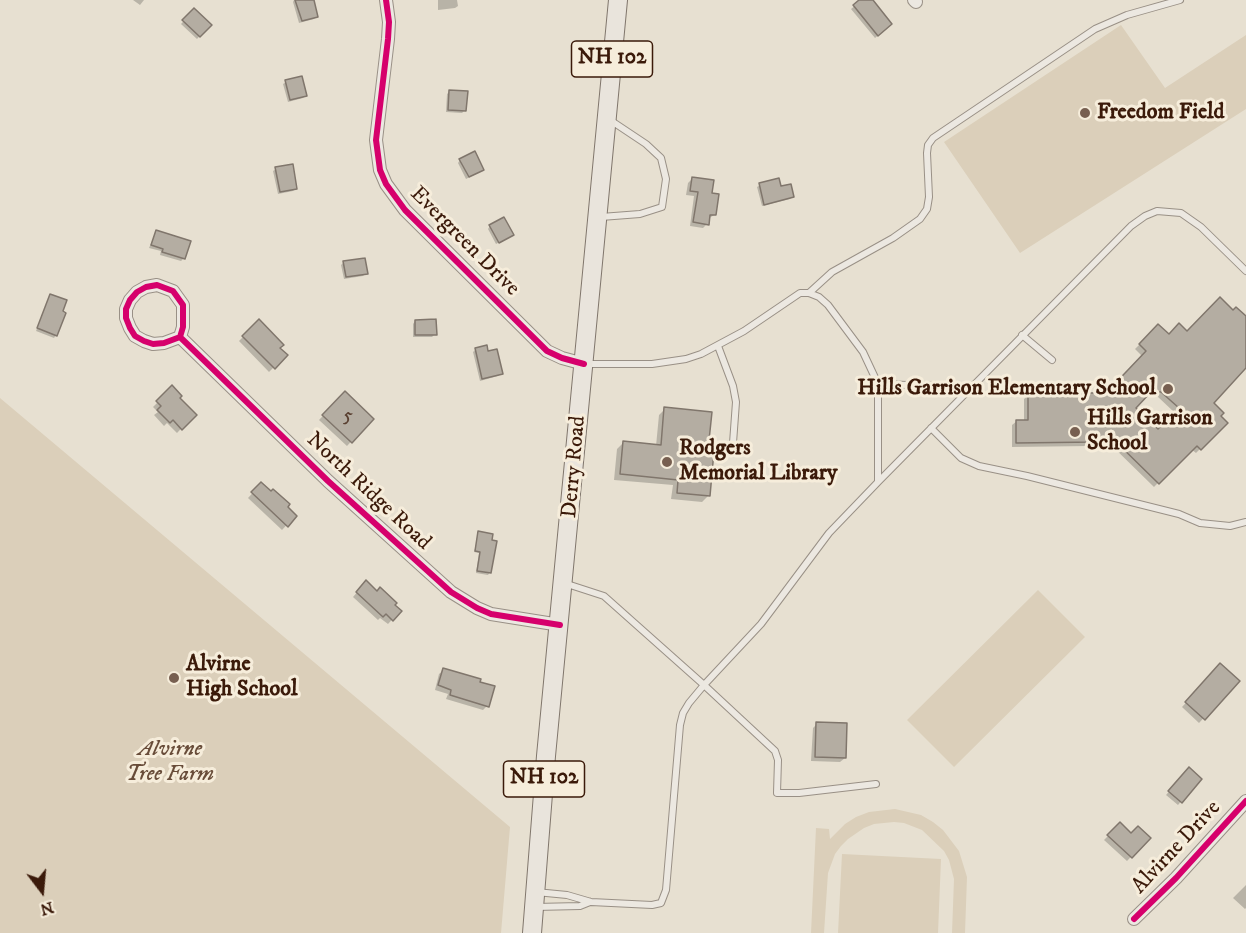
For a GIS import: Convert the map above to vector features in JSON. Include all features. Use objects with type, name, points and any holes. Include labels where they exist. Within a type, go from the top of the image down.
[{"type":"main road","name":"Derry Road","points":[[532,933],[546,756],[618,0]]},
{"type":"street","name":"Evergreen Drive","points":[[386,0],[389,22],[388,39],[376,140],[380,170],[386,184],[405,210],[548,351],[584,364]]},
{"type":"street","points":[[157,285],[174,291],[183,305],[183,327],[180,337],[164,344],[153,344],[135,336],[126,318],[126,309],[137,292],[157,285]]},
{"type":"street","name":"North Ridge Road","points":[[180,337],[328,481],[450,592],[491,614],[560,625]]},
{"type":"street","name":"Alvirne Drive","points":[[1134,919],[1176,878],[1246,801]]},
{"type":"lane","points":[[809,293],[832,272],[892,238],[920,219],[927,209],[929,197],[927,153],[928,145],[933,138],[1095,29],[1127,15],[1180,0]]},
{"type":"lane","points":[[598,218],[640,214],[662,207],[666,179],[661,158],[646,144],[607,118]]},
{"type":"lane","points":[[535,900],[567,895],[591,902],[652,905],[661,903],[664,897],[680,725],[689,703],[761,624],[829,533],[970,387],[1131,226],[1157,211],[1181,213],[1190,218],[1246,271]]},
{"type":"lane","points":[[584,364],[669,363],[701,354],[744,331],[787,299],[800,293],[809,293],[819,297],[828,305],[863,352],[878,384],[878,482]]},
{"type":"lane","points":[[1022,335],[1052,360]]},
{"type":"lane","points":[[718,346],[734,386],[736,402],[733,442]]},
{"type":"lane","points":[[878,384],[970,387]]},
{"type":"lane","points":[[931,428],[961,458],[979,466],[1179,514],[1200,523],[1230,526],[1246,522]]},
{"type":"lane","points":[[564,583],[604,596],[775,751],[778,760],[777,793],[799,793],[876,784]]},
{"type":"lane","points":[[535,900],[573,907],[591,902]]},
{"type":"green space","name":"Freedom Field","points":[[1121,25],[1165,88],[1246,35],[1246,109],[1020,253],[944,142]]},
{"type":"green space","name":"Alvirne Tree Farm","points":[[0,398],[510,827],[501,933],[0,933]]},
{"type":"green space","points":[[1038,590],[1085,637],[954,767],[907,720]]},
{"type":"green space","points":[[895,809],[921,815],[933,822],[943,830],[959,851],[967,877],[965,933],[952,933],[954,879],[944,851],[922,830],[894,822],[874,824],[864,828],[848,839],[835,854],[828,873],[824,933],[811,933],[816,828],[829,829],[830,839],[856,817],[869,812]]},
{"type":"green space","points":[[842,854],[941,859],[938,933],[838,933]]},
{"type":"building","points":[[295,0],[314,0],[318,17],[302,21]]},
{"type":"building","points":[[859,0],[873,0],[892,24],[878,36],[853,5]]},
{"type":"building","points":[[194,8],[212,25],[200,37],[182,20]]},
{"type":"building","points":[[302,76],[307,96],[290,100],[285,80]]},
{"type":"building","points":[[449,90],[468,91],[466,111],[448,110]]},
{"type":"building","points":[[475,151],[484,170],[469,177],[459,159]]},
{"type":"building","points":[[293,164],[297,189],[280,192],[275,167]]},
{"type":"building","points":[[692,177],[714,180],[712,193],[719,194],[716,215],[710,215],[709,225],[693,222],[698,192],[690,191]]},
{"type":"building","points":[[779,178],[781,186],[791,184],[794,197],[764,205],[759,183]]},
{"type":"building","points":[[504,217],[514,235],[499,243],[489,225]]},
{"type":"building","points":[[156,230],[191,241],[185,259],[162,252],[163,249],[151,245]]},
{"type":"building","points":[[365,258],[368,274],[346,277],[343,261]]},
{"type":"building","points":[[50,294],[67,300],[63,311],[66,313],[57,336],[37,328]]},
{"type":"building","name":"Hills Garrison Elementary School","points":[[1220,297],[1233,310],[1236,307],[1246,316],[1246,368],[1214,403],[1224,413],[1221,416],[1228,423],[1201,450],[1197,446],[1159,484],[1111,437],[1096,437],[1096,442],[1016,443],[1016,420],[1028,420],[1028,393],[1106,393],[1146,351],[1139,344],[1158,324],[1169,334],[1179,323],[1187,331]],"holes":[[[1151,392],[1161,392],[1179,408],[1158,429],[1136,408]]]},
{"type":"building","points":[[259,319],[284,345],[280,348],[288,355],[275,369],[242,336]]},
{"type":"building","points":[[436,319],[437,335],[415,335],[415,320]]},
{"type":"building","points":[[487,345],[488,351],[497,349],[503,374],[482,379],[475,348]]},
{"type":"building","points":[[172,385],[182,396],[180,398],[197,415],[182,430],[173,420],[170,423],[157,410],[161,406],[156,401]]},
{"type":"building","points":[[345,391],[374,419],[352,443],[322,415]]},
{"type":"building","name":"Rodgers Memorial Library","points":[[664,407],[712,412],[708,450],[714,451],[710,496],[677,493],[678,480],[620,474],[623,441],[661,445]]},
{"type":"building","points":[[261,482],[290,504],[288,507],[297,516],[288,527],[251,492]]},
{"type":"building","points":[[478,531],[493,534],[492,540],[497,541],[491,573],[477,571],[480,552],[475,551]]},
{"type":"building","points":[[366,580],[377,591],[380,587],[397,603],[395,605],[402,611],[393,621],[386,614],[383,617],[356,592]]},
{"type":"building","points":[[1220,663],[1240,681],[1205,720],[1185,702]]},
{"type":"building","points":[[443,668],[481,679],[480,682],[495,686],[489,707],[450,695],[451,690],[438,685]]},
{"type":"building","points":[[816,722],[847,723],[846,758],[815,757]]},
{"type":"building","points":[[1189,767],[1202,779],[1182,803],[1168,791]]},
{"type":"building","points":[[1120,822],[1131,833],[1138,826],[1151,838],[1132,858],[1107,835]]},
{"type":"cycle path","points":[[386,0],[389,22],[388,39],[376,140],[380,170],[386,184],[405,210],[547,351],[584,364]]},
{"type":"cycle path","points":[[180,337],[153,344],[135,336],[126,318],[126,309],[137,292],[157,285],[173,291],[183,305],[183,327],[180,337],[328,481],[451,592],[491,614],[560,625]]},
{"type":"cycle path","points":[[1134,919],[1176,878],[1246,801]]},
{"type":"place","name":"Freedom Field","points":[[1085,113]]},
{"type":"place","name":"Hills Garrison Elementary School","points":[[1168,389]]},
{"type":"place","name":"Hills Garrison School","points":[[1075,432]]},
{"type":"place","name":"Rodgers Memorial Library","points":[[667,462]]},
{"type":"place","name":"Alvirne High School","points":[[174,678]]}]
